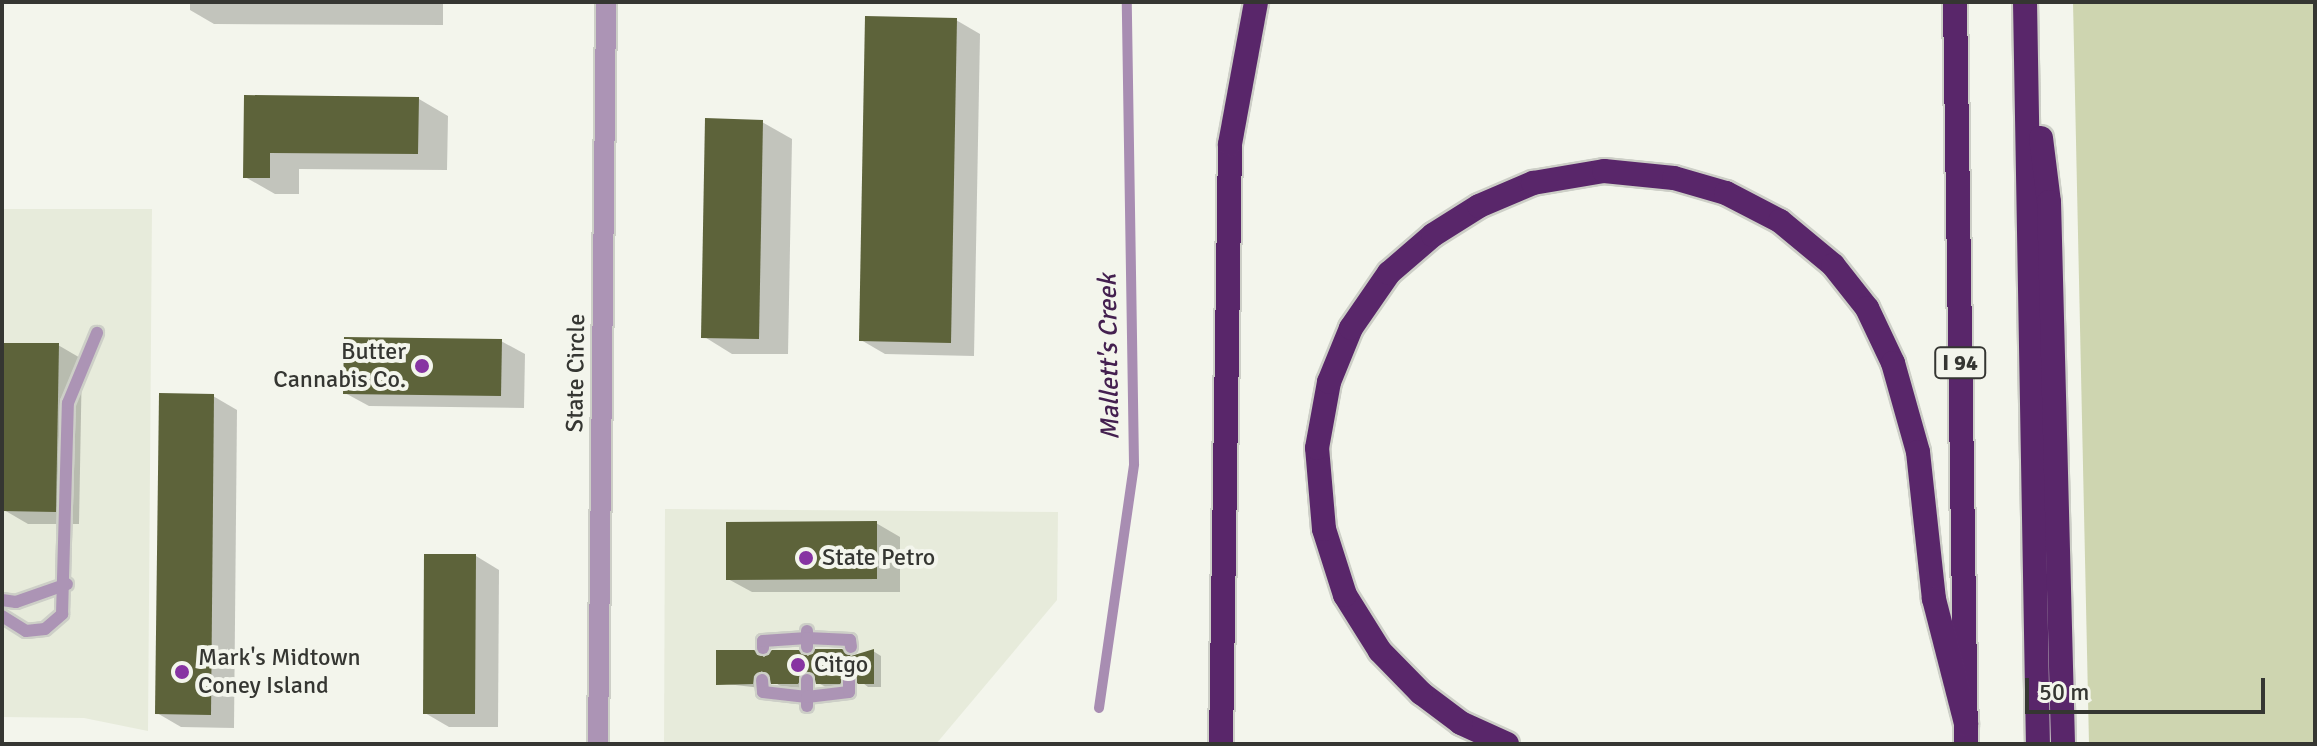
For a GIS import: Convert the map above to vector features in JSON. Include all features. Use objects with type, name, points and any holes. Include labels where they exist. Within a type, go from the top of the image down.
[{"type":"highway","points":[[1221,744],[1230,144],[1256,2]]},
{"type":"highway","name":"I 94","points":[[1955,2],[1966,734]]},
{"type":"highway","points":[[2025,13],[2038,744]]},
{"type":"highway","points":[[2025,13],[2049,202],[2063,744]]},
{"type":"highway","points":[[1507,744],[1461,723],[1421,693],[1380,651],[1345,595],[1324,529],[1320,435],[1329,382],[1351,328],[1389,273],[1433,235],[1479,206],[1533,183],[1604,171],[1674,178],[1726,193],[1780,221],[1833,265],[1867,308],[1893,363],[1918,452],[1934,599],[1966,734]]},
{"type":"street","name":"State Circle","points":[[598,744],[606,2]]},
{"type":"lane","points":[[2,616],[26,631],[45,629],[62,614],[67,584],[68,403],[97,333]]},
{"type":"lane","points":[[2,600],[16,602],[67,584]]},
{"type":"lane","points":[[763,648],[763,641],[807,638],[850,640],[851,647]]},
{"type":"lane","points":[[762,680],[763,692],[807,701],[849,692],[849,681]]},
{"type":"lane","points":[[807,680],[807,701]]},
{"type":"shaded area","points":[[2,209],[152,209],[148,731],[84,718],[2,717]]},
{"type":"shaded area","points":[[665,509],[1058,512],[1057,600],[936,744],[664,744]]},
{"type":"green space","points":[[2073,2],[2315,2],[2315,744],[2089,744]]},
{"type":"building","points":[[865,16],[957,18],[951,343],[859,341]]},
{"type":"building","points":[[244,95],[419,97],[418,154],[270,153],[270,178],[243,178]]},
{"type":"building","points":[[705,118],[763,120],[759,339],[701,338]]},
{"type":"building","name":"Butter Cannabis Co.","points":[[344,337],[502,339],[501,396],[343,394]]},
{"type":"building","points":[[4,343],[59,343],[56,512],[2,511]]},
{"type":"building","points":[[159,393],[214,394],[211,715],[155,714]]},
{"type":"building","points":[[877,521],[877,579],[726,580],[726,522]]},
{"type":"building","points":[[424,554],[476,554],[475,714],[423,714]]},
{"type":"building","points":[[815,649],[842,649],[851,656],[874,649],[874,684],[858,684],[848,672],[840,684],[816,684],[814,675],[806,671],[798,684],[771,684],[762,671],[754,676],[753,684],[716,685],[716,650],[754,650],[764,657],[772,650],[799,650],[808,656]]},
{"type":"waterway","name":"Mallett's Creek","points":[[1099,708],[1134,464],[1127,2]]},
{"type":"place","name":"Butter Cannabis Co.","points":[[422,366]]},
{"type":"place","name":"State Petro","points":[[806,558]]},
{"type":"place","name":"Citgo","points":[[798,665]]},
{"type":"place","name":"Mark's Midtown Coney Island","points":[[182,672]]}]
